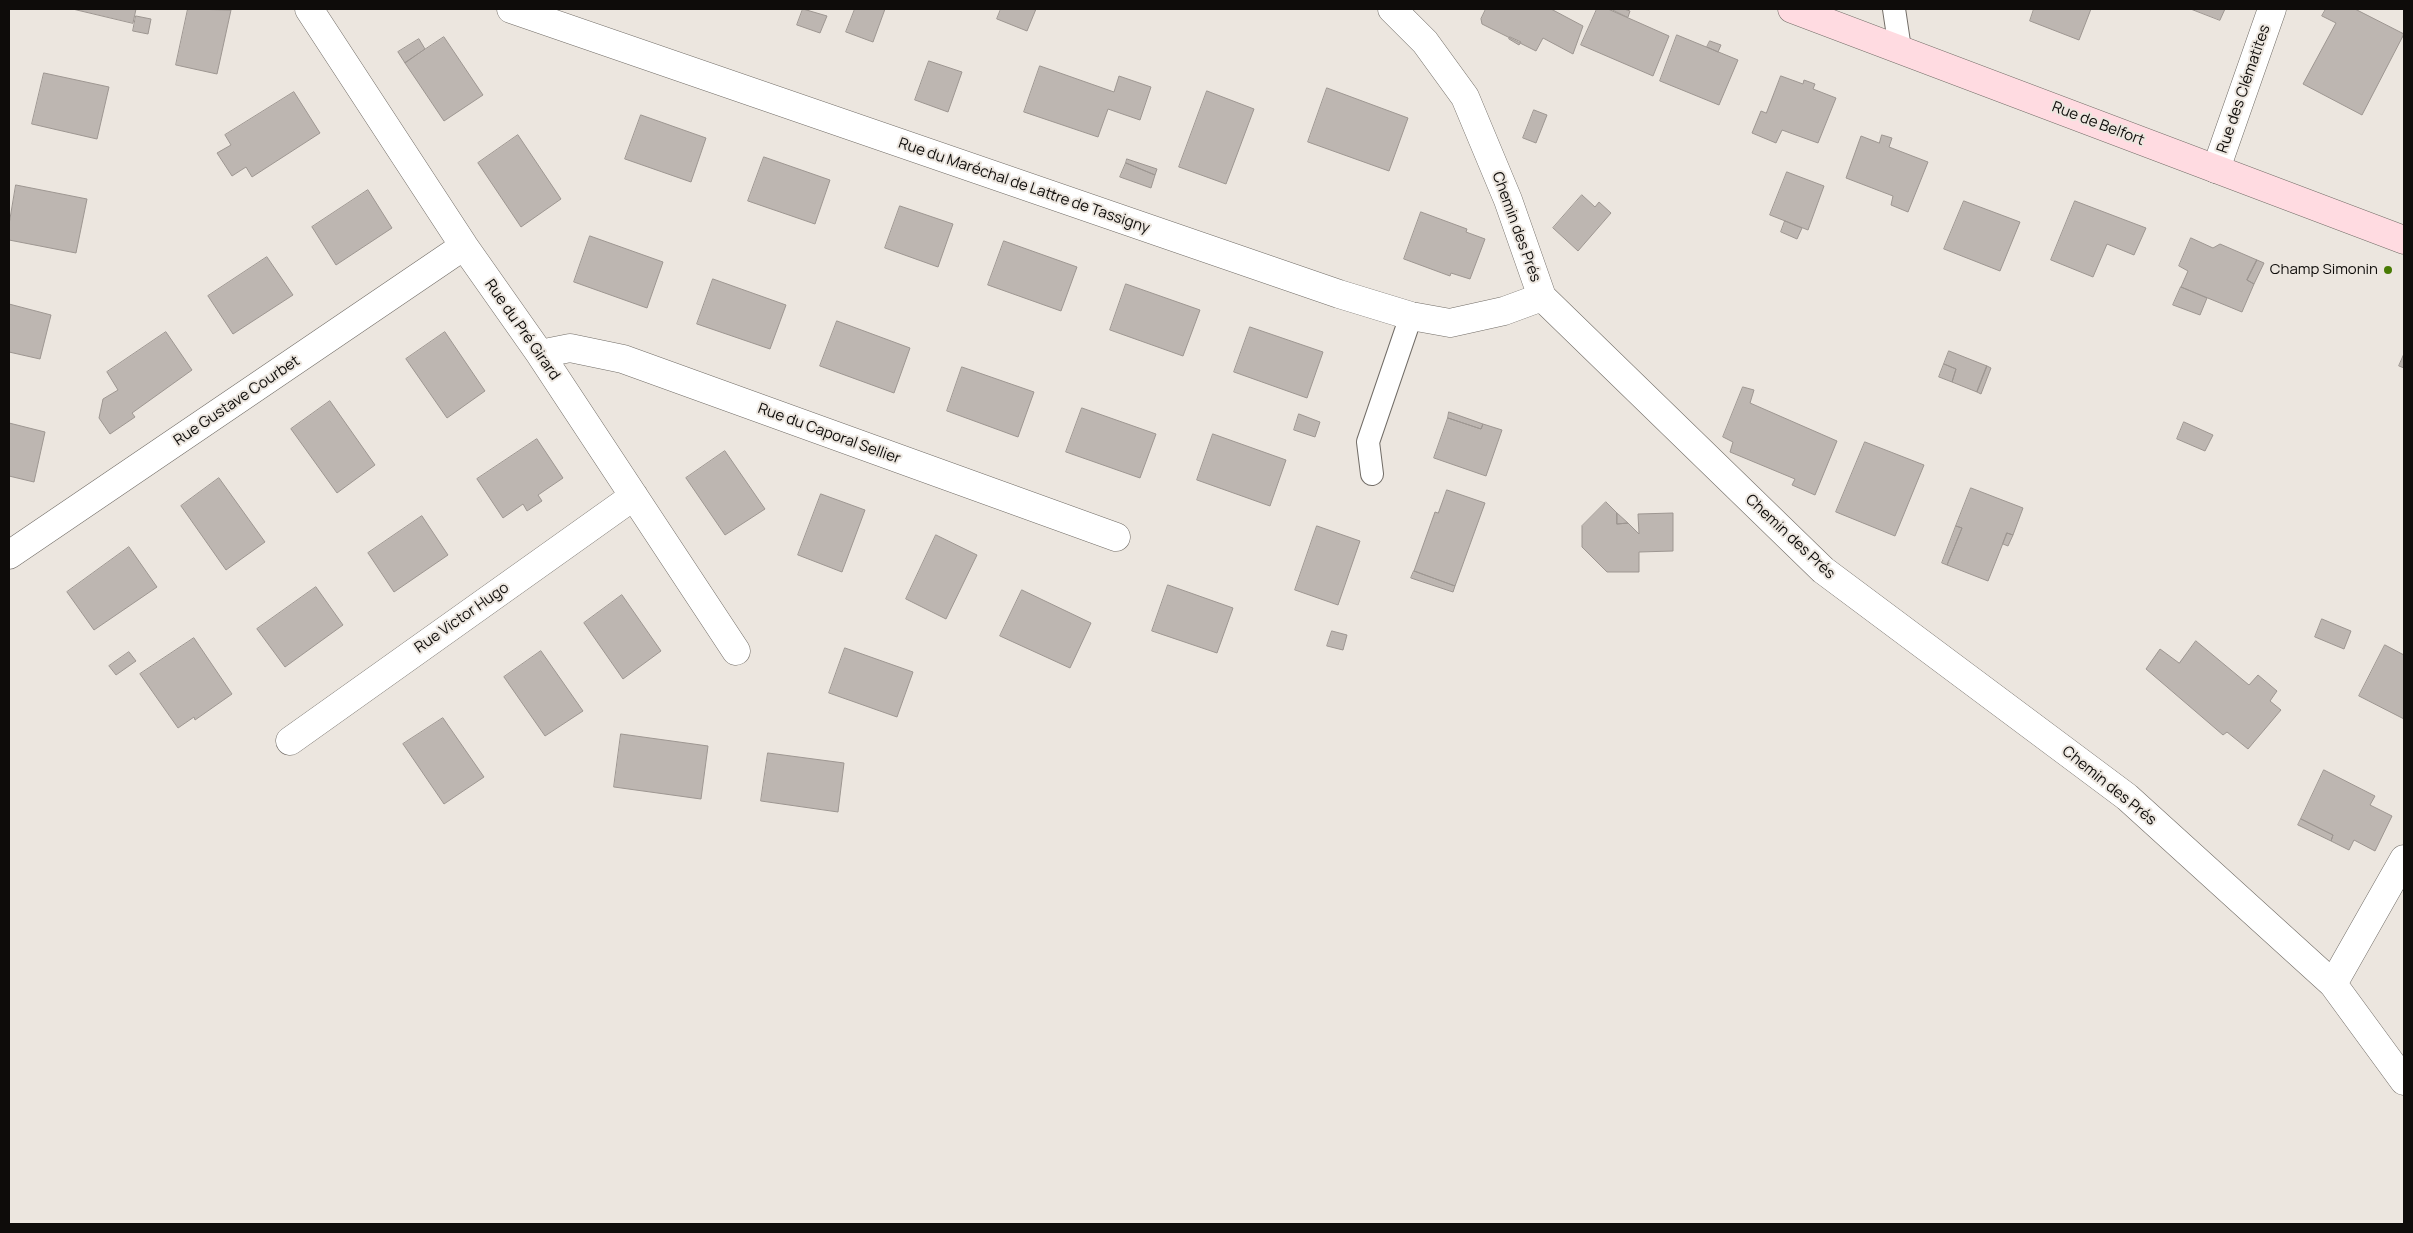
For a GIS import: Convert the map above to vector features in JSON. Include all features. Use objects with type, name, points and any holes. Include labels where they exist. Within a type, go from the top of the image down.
[{"type":"main road","name":"Rue de Belfort","points":[[1792,9],[2404,240]]},
{"type":"street","name":"Rue du Pré Girard","points":[[309,9],[464,246],[540,354],[736,651]]},
{"type":"street","name":"Rue du Maréchal de Lattre de Tassigny","points":[[511,9],[1338,294],[1410,316],[1450,323],[1504,310],[1542,297]]},
{"type":"street","name":"Chemin des Prés","points":[[1392,9],[1426,42],[1466,97],[1508,200],[1542,297],[1823,570],[2127,797],[2334,984],[2404,1081]]},
{"type":"street","name":"Rue des Clématites","points":[[2216,169],[2272,9]]},
{"type":"street","name":"Rue Gustave Courbet","points":[[9,555],[464,246]]},
{"type":"street","name":"Rue du Caporal Sellier","points":[[540,354],[570,348],[623,359],[1116,537]]},
{"type":"street","name":"Rue Victor Hugo","points":[[290,740],[634,496]]},
{"type":"street","points":[[2334,984],[2404,859]]},
{"type":"lane","points":[[1894,9],[1900,49]]},
{"type":"lane","points":[[1372,474],[1368,442],[1410,316]]},
{"type":"building","points":[[73,9],[136,9],[133,23]]},
{"type":"building","points":[[188,9],[231,10],[217,74],[176,65]]},
{"type":"building","points":[[803,9],[827,16],[820,33],[797,25]]},
{"type":"building","points":[[855,9],[885,9],[873,42],[846,32]]},
{"type":"building","points":[[1001,9],[1036,9],[1027,31],[997,19]]},
{"type":"building","points":[[1486,9],[1551,9],[1583,26],[1573,54],[1543,38],[1536,51],[1482,24],[1481,19]]},
{"type":"building","points":[[1597,9],[1608,9],[1669,36],[1653,76],[1581,45]]},
{"type":"building","points":[[1611,9],[1624,9],[1630,11],[1628,17]]},
{"type":"building","points":[[2034,9],[2091,9],[2079,40],[2030,21]]},
{"type":"building","points":[[2191,9],[2225,9],[2220,20]]},
{"type":"building","points":[[2326,9],[2355,9],[2404,34],[2362,115],[2303,84],[2336,23],[2322,16]]},
{"type":"building","points":[[136,16],[151,19],[148,34],[133,31]]},
{"type":"building","points":[[1677,35],[1738,60],[1719,105],[1660,81]]},
{"type":"building","points":[[444,37],[483,95],[444,121],[405,63]]},
{"type":"building","points":[[1510,37],[1521,42],[1519,45],[1509,39]]},
{"type":"building","points":[[419,39],[425,49],[405,63],[398,52]]},
{"type":"building","points":[[1710,41],[1721,45],[1718,52],[1707,47]]},
{"type":"building","points":[[929,61],[962,72],[948,112],[915,100]]},
{"type":"building","points":[[1040,66],[1114,92],[1119,76],[1151,87],[1140,120],[1108,109],[1098,137],[1024,112]]},
{"type":"building","points":[[44,73],[109,87],[97,139],[32,124]]},
{"type":"building","points":[[1781,76],[1803,84],[1804,80],[1815,84],[1813,89],[1836,98],[1818,143],[1782,130],[1776,143],[1752,133],[1761,111],[1766,113]]},
{"type":"building","points":[[1327,88],[1408,118],[1389,171],[1308,142]]},
{"type":"building","points":[[1207,91],[1254,109],[1226,184],[1179,167]]},
{"type":"building","points":[[294,92],[320,133],[252,177],[246,167],[232,176],[217,153],[231,145],[225,135]]},
{"type":"building","points":[[1534,110],[1547,115],[1536,143],[1523,138]]},
{"type":"building","points":[[641,115],[706,138],[691,182],[625,159]]},
{"type":"building","points":[[518,135],[561,199],[521,227],[478,163]]},
{"type":"building","points":[[1882,135],[1892,138],[1889,147],[1928,162],[1908,212],[1891,205],[1893,196],[1846,178],[1861,136],[1879,143]]},
{"type":"building","points":[[764,157],[830,180],[815,224],[748,201]]},
{"type":"building","points":[[1127,159],[1157,169],[1155,175],[1126,163]]},
{"type":"building","points":[[1126,163],[1155,175],[1151,188],[1120,177]]},
{"type":"building","points":[[1787,172],[1824,186],[1808,230],[1770,215]]},
{"type":"building","points":[[16,185],[87,199],[76,253],[9,240],[9,225]]},
{"type":"building","points":[[368,190],[392,228],[336,265],[312,227]]},
{"type":"building","points":[[1582,195],[1595,207],[1599,202],[1611,213],[1578,251],[1553,228]]},
{"type":"building","points":[[1964,201],[2020,222],[2000,271],[1944,249]]},
{"type":"building","points":[[2075,201],[2146,228],[2134,255],[2107,244],[2093,277],[2051,260]]},
{"type":"building","points":[[900,206],[953,224],[938,267],[885,248]]},
{"type":"building","points":[[1421,212],[1467,229],[1466,232],[1485,239],[1470,279],[1451,273],[1450,276],[1404,259]]},
{"type":"building","points":[[1785,221],[1802,228],[1797,239],[1781,232]]},
{"type":"building","points":[[590,236],[663,262],[647,308],[574,282]]},
{"type":"building","points":[[2191,238],[2213,248],[2220,244],[2257,260],[2247,280],[2254,284],[2242,312],[2181,287],[2188,271],[2179,266]]},
{"type":"building","points":[[1004,241],[1077,267],[1061,311],[988,285]]},
{"type":"building","points":[[267,257],[293,295],[233,334],[208,296]]},
{"type":"building","points":[[2257,260],[2264,263],[2254,284],[2247,280]]},
{"type":"building","points":[[713,279],[786,305],[770,349],[697,324]]},
{"type":"building","points":[[1126,284],[1200,310],[1183,356],[1110,330]]},
{"type":"building","points":[[2181,287],[2207,298],[2200,315],[2173,305]]},
{"type":"building","points":[[9,304],[51,315],[40,359],[9,352]]},
{"type":"building","points":[[837,321],[910,348],[894,393],[820,366]]},
{"type":"building","points":[[1250,327],[1323,352],[1307,398],[1234,372]]},
{"type":"building","points":[[166,332],[192,370],[132,413],[135,417],[110,434],[99,418],[103,399],[118,390],[107,372]]},
{"type":"building","points":[[445,332],[485,391],[447,418],[406,359]]},
{"type":"building","points":[[1949,351],[1987,366],[1977,392],[1952,382],[1956,369],[1944,364]]},
{"type":"building","points":[[2404,354],[2404,368],[2399,366]]},
{"type":"building","points":[[1944,364],[1956,369],[1952,382],[1939,377]]},
{"type":"building","points":[[1987,366],[1991,368],[1981,394],[1977,392]]},
{"type":"building","points":[[962,367],[1034,392],[1018,437],[947,411]]},
{"type":"building","points":[[1743,387],[1754,390],[1750,403],[1837,441],[1815,495],[1792,485],[1795,479],[1730,452],[1733,442],[1723,437]]},
{"type":"building","points":[[330,401],[375,465],[337,493],[291,429]]},
{"type":"building","points":[[1082,408],[1156,434],[1140,478],[1066,452]]},
{"type":"building","points":[[1449,412],[1483,424],[1481,429],[1448,418]]},
{"type":"building","points":[[1299,414],[1320,422],[1315,437],[1294,430]]},
{"type":"building","points":[[1448,418],[1481,429],[1483,424],[1502,430],[1486,476],[1434,458]]},
{"type":"building","points":[[2184,422],[2213,435],[2205,451],[2177,439]]},
{"type":"building","points":[[9,423],[45,432],[34,482],[9,476]]},
{"type":"building","points":[[1213,434],[1286,460],[1270,506],[1197,480]]},
{"type":"building","points":[[537,439],[563,478],[538,495],[542,501],[527,511],[523,504],[503,518],[477,479]]},
{"type":"building","points":[[1865,442],[1924,465],[1895,536],[1836,512]]},
{"type":"building","points":[[725,451],[765,509],[725,535],[686,478]]},
{"type":"building","points":[[219,478],[265,542],[226,570],[181,506]]},
{"type":"building","points":[[1971,488],[2023,508],[2013,535],[2007,533],[1988,581],[1947,565],[1962,528],[1956,526]]},
{"type":"building","points":[[1447,490],[1485,503],[1455,586],[1414,571],[1435,512],[1438,513]]},
{"type":"building","points":[[821,494],[865,510],[842,572],[798,555]]},
{"type":"building","points":[[1606,502],[1617,513],[1617,524],[1628,523],[1639,534],[1638,514],[1673,513],[1673,551],[1639,552],[1639,572],[1607,572],[1582,547],[1582,526]]},
{"type":"building","points":[[1617,513],[1628,523],[1617,524]]},
{"type":"building","points":[[422,516],[448,555],[394,592],[368,553]]},
{"type":"building","points":[[1317,526],[1360,541],[1338,605],[1295,590]]},
{"type":"building","points":[[1956,526],[1962,528],[1947,565],[1942,563]]},
{"type":"building","points":[[2007,533],[2013,535],[2008,546],[2003,544]]},
{"type":"building","points":[[936,535],[977,555],[946,619],[906,599]]},
{"type":"building","points":[[129,547],[157,587],[94,630],[67,592]]},
{"type":"building","points":[[1414,571],[1455,586],[1453,592],[1411,578]]},
{"type":"building","points":[[1168,585],[1233,608],[1217,653],[1152,631]]},
{"type":"building","points":[[316,587],[343,625],[285,667],[257,629]]},
{"type":"building","points":[[1022,590],[1091,623],[1070,668],[1000,636]]},
{"type":"building","points":[[622,595],[661,651],[623,679],[584,623]]},
{"type":"building","points":[[2322,619],[2351,631],[2344,649],[2315,637]]},
{"type":"building","points":[[1332,631],[1347,635],[1343,650],[1327,646]]},
{"type":"building","points":[[194,638],[232,694],[195,720],[194,717],[178,728],[140,674]]},
{"type":"building","points":[[2196,641],[2249,685],[2258,675],[2277,691],[2270,701],[2281,710],[2248,749],[2227,732],[2223,735],[2146,669],[2160,649],[2179,663]]},
{"type":"building","points":[[2385,645],[2404,655],[2404,719],[2359,696]]},
{"type":"building","points":[[845,648],[913,672],[897,717],[829,693]]},
{"type":"building","points":[[541,651],[583,711],[545,736],[504,677]]},
{"type":"building","points":[[129,652],[136,661],[116,675],[109,666]]},
{"type":"building","points":[[443,718],[484,777],[444,804],[403,744]]},
{"type":"building","points":[[621,734],[708,746],[701,799],[614,787]]},
{"type":"building","points":[[768,753],[844,763],[838,812],[761,801]]},
{"type":"building","points":[[2324,770],[2375,796],[2370,805],[2392,816],[2375,851],[2354,840],[2349,850],[2331,841],[2333,835],[2301,819]]},
{"type":"building","points":[[2301,819],[2333,835],[2331,841],[2298,825]]},
{"type":"place","name":"Champ Simonin","points":[[2388,270]]}]
